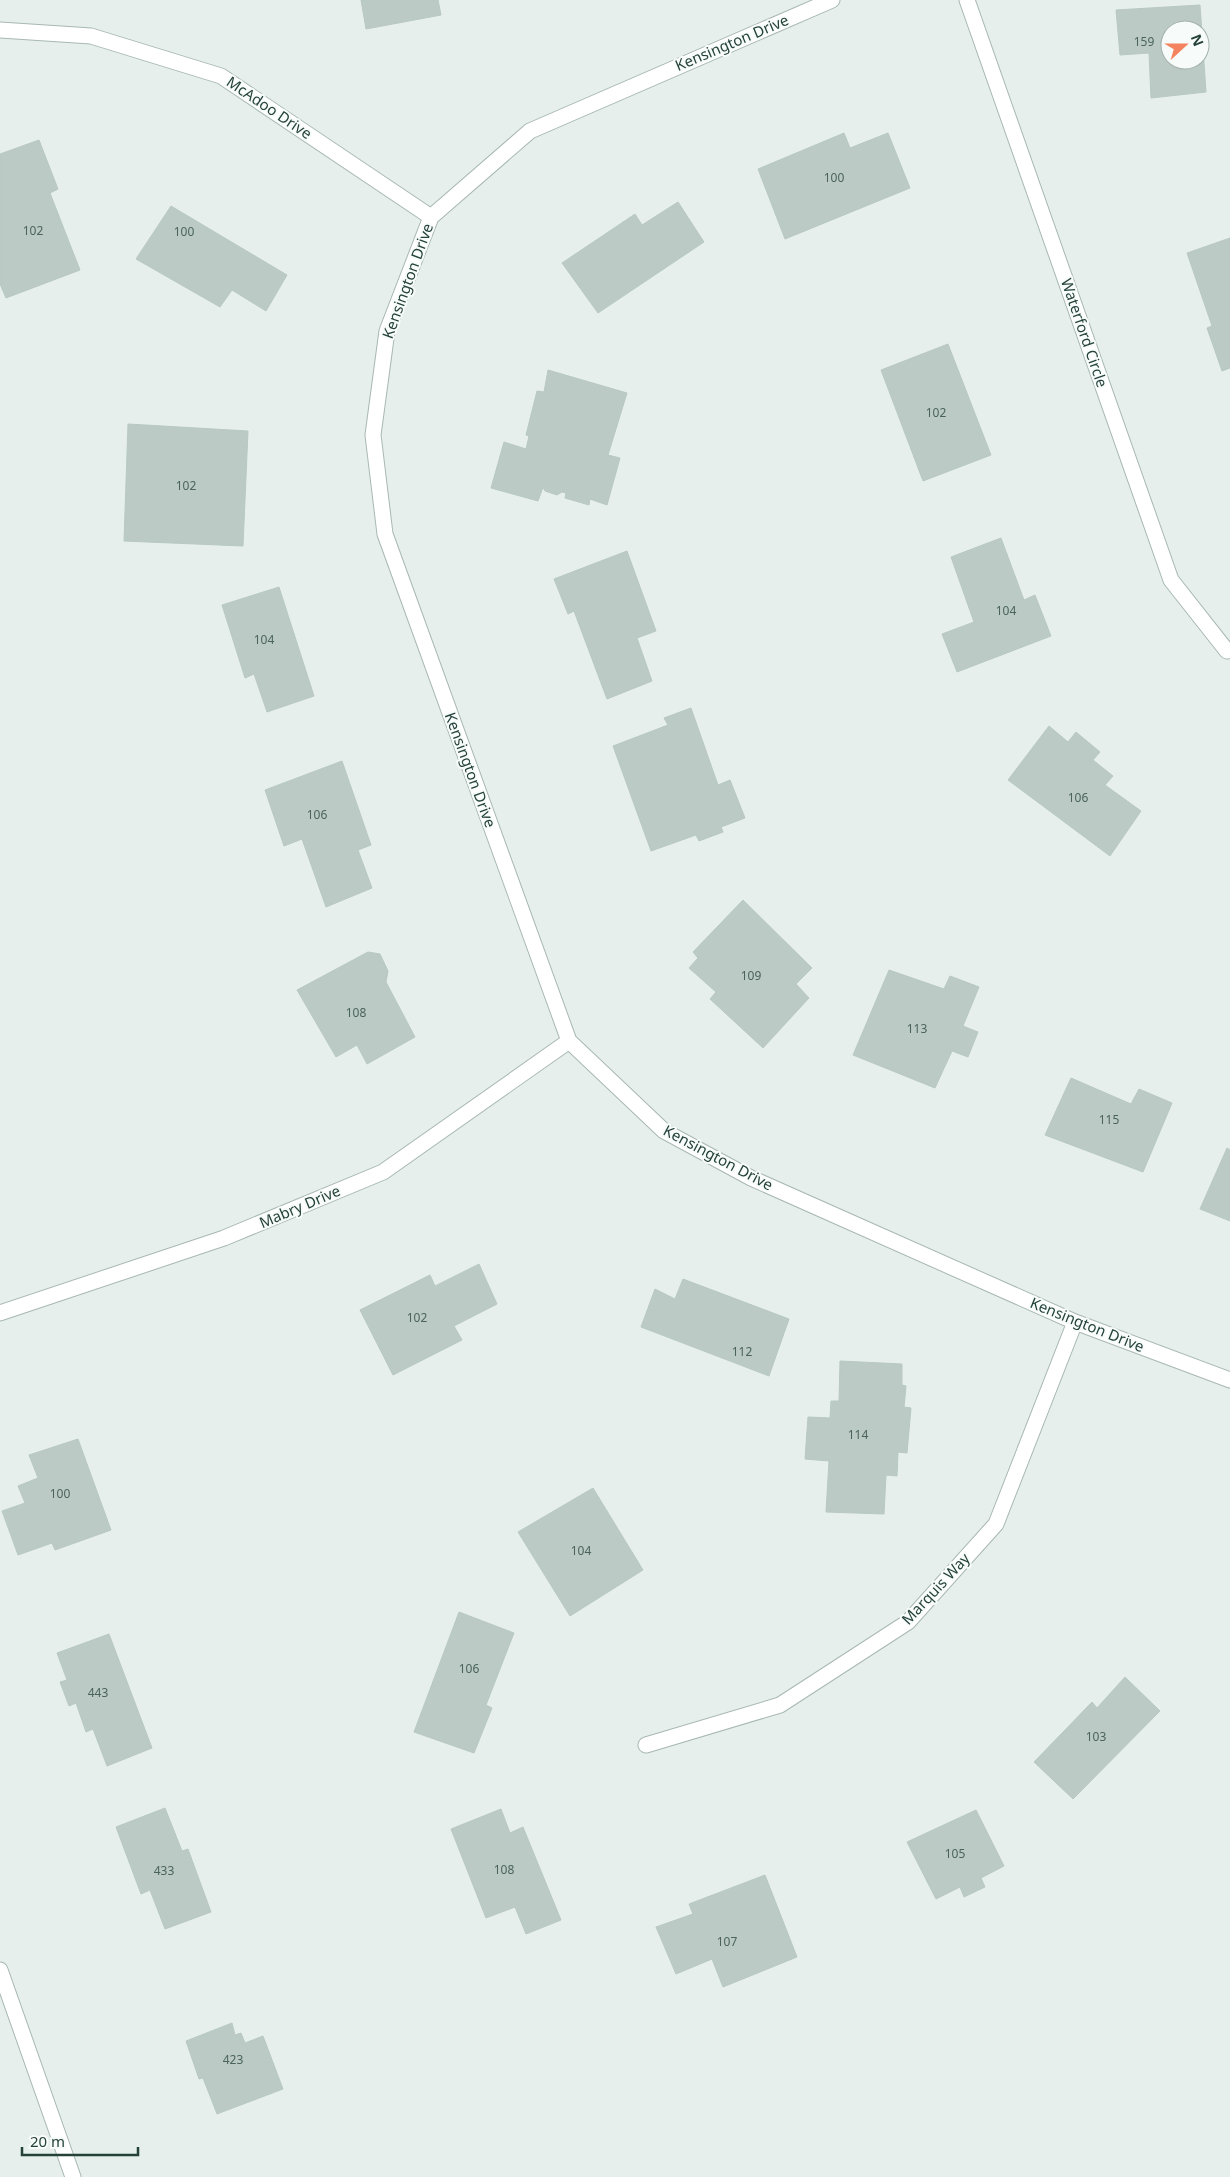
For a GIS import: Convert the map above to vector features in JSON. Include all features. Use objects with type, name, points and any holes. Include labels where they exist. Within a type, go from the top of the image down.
[{"type":"street","name":"Kensington Drive","points":[[832,0],[530,131],[431,217],[387,331],[374,435],[384,534],[569,1041],[664,1131],[751,1178],[1075,1322],[1230,1380]]},
{"type":"street","name":"Waterford Circle","points":[[967,0],[1172,580],[1227,651]]},
{"type":"street","name":"McAdoo Drive","points":[[0,30],[92,36],[221,76],[431,217]]},
{"type":"street","name":"Mabry Drive","points":[[0,1313],[224,1238],[383,1172],[569,1041]]},
{"type":"street","name":"Marquis Way","points":[[646,1745],[780,1705],[908,1622],[996,1524],[1075,1322]]},
{"type":"street","points":[[0,1970],[73,2177]]},
{"type":"building","points":[[361,0],[438,0],[441,15],[366,29]]},
{"type":"building","points":[[1200,5],[1201,20],[1160,20],[1160,70],[1204,70],[1206,92],[1151,98],[1149,53],[1120,55],[1116,10]]},
{"type":"building","points":[[844,133],[850,148],[888,133],[910,188],[785,239],[758,169]]},
{"type":"building","points":[[39,140],[58,189],[50,193],[80,270],[6,298],[0,284],[0,154]]},
{"type":"building","points":[[678,202],[704,242],[598,313],[562,263],[635,214],[642,225]]},
{"type":"building","points":[[171,206],[287,275],[266,311],[232,290],[220,307],[136,259]]},
{"type":"building","points":[[1230,238],[1230,368],[1222,371],[1207,328],[1212,326],[1187,253]]},
{"type":"building","points":[[948,344],[991,455],[923,481],[881,370]]},
{"type":"building","points":[[548,370],[627,393],[608,455],[620,458],[607,505],[590,499],[589,505],[565,498],[566,493],[562,492],[557,495],[545,491],[543,487],[538,501],[491,488],[504,442],[526,449],[529,436],[526,435],[537,391],[544,392]]},
{"type":"building","points":[[128,424],[248,431],[243,546],[124,541]]},
{"type":"building","points":[[1001,538],[1024,600],[1035,595],[1051,636],[957,672],[942,634],[974,622],[951,557]]},
{"type":"building","points":[[627,551],[656,631],[637,638],[652,681],[607,699],[574,611],[568,614],[554,579]]},
{"type":"building","points":[[279,587],[314,696],[267,712],[254,674],[245,678],[222,605]]},
{"type":"building","points":[[691,708],[718,785],[730,780],[745,818],[721,827],[723,832],[699,841],[696,835],[651,851],[613,746],[668,725],[664,718]]},
{"type":"building","points":[[1049,726],[1068,742],[1076,732],[1100,752],[1093,760],[1113,776],[1105,785],[1141,811],[1110,856],[1008,780]]},
{"type":"building","points":[[342,761],[371,845],[358,850],[372,888],[326,907],[302,839],[284,846],[265,790]]},
{"type":"building","points":[[743,900],[812,968],[796,984],[809,998],[763,1048],[710,999],[716,992],[689,968],[698,958],[693,952]]},
{"type":"building","points":[[368,952],[380,954],[388,971],[386,982],[415,1037],[367,1064],[357,1045],[336,1057],[297,990]]},
{"type":"building","points":[[889,970],[944,989],[950,976],[979,987],[963,1026],[978,1032],[968,1057],[952,1051],[935,1088],[853,1055]]},
{"type":"building","points":[[1071,1078],[1131,1104],[1139,1089],[1172,1103],[1143,1172],[1045,1135]]},
{"type":"building","points":[[1227,1148],[1230,1150],[1230,1221],[1200,1209]]},
{"type":"building","points":[[479,1264],[497,1304],[454,1326],[462,1340],[393,1375],[360,1310],[430,1275],[435,1286]]},
{"type":"building","points":[[683,1279],[789,1319],[769,1376],[641,1327],[655,1289],[675,1299]]},
{"type":"building","points":[[840,1361],[902,1364],[902,1385],[906,1386],[904,1407],[911,1408],[907,1453],[898,1452],[897,1476],[886,1475],[884,1514],[826,1512],[829,1461],[805,1459],[808,1417],[830,1418],[831,1401],[839,1401]]},
{"type":"building","points":[[78,1439],[111,1530],[55,1550],[52,1543],[18,1555],[2,1511],[25,1503],[18,1486],[38,1478],[29,1455]]},
{"type":"building","points":[[593,1488],[643,1570],[570,1616],[518,1532]]},
{"type":"building","points":[[459,1612],[514,1633],[486,1705],[492,1708],[474,1753],[414,1732]]},
{"type":"building","points":[[109,1634],[152,1748],[107,1766],[93,1729],[86,1732],[76,1703],[69,1706],[60,1682],[67,1680],[57,1653]]},
{"type":"building","points":[[1125,1677],[1160,1711],[1073,1799],[1034,1762],[1092,1702],[1097,1708]]},
{"type":"building","points":[[165,1808],[182,1851],[188,1849],[211,1912],[165,1929],[150,1890],[141,1894],[116,1827]]},
{"type":"building","points":[[501,1809],[510,1833],[523,1827],[561,1920],[526,1934],[515,1907],[486,1918],[451,1829]]},
{"type":"building","points":[[976,1810],[1004,1866],[981,1878],[985,1887],[964,1897],[960,1887],[936,1899],[907,1842]]},
{"type":"building","points":[[765,1875],[797,1957],[723,1987],[712,1959],[676,1974],[656,1927],[693,1914],[689,1904]]},
{"type":"building","points":[[232,2023],[235,2035],[241,2033],[245,2043],[263,2036],[283,2089],[217,2114],[203,2078],[199,2079],[186,2041]]}]
